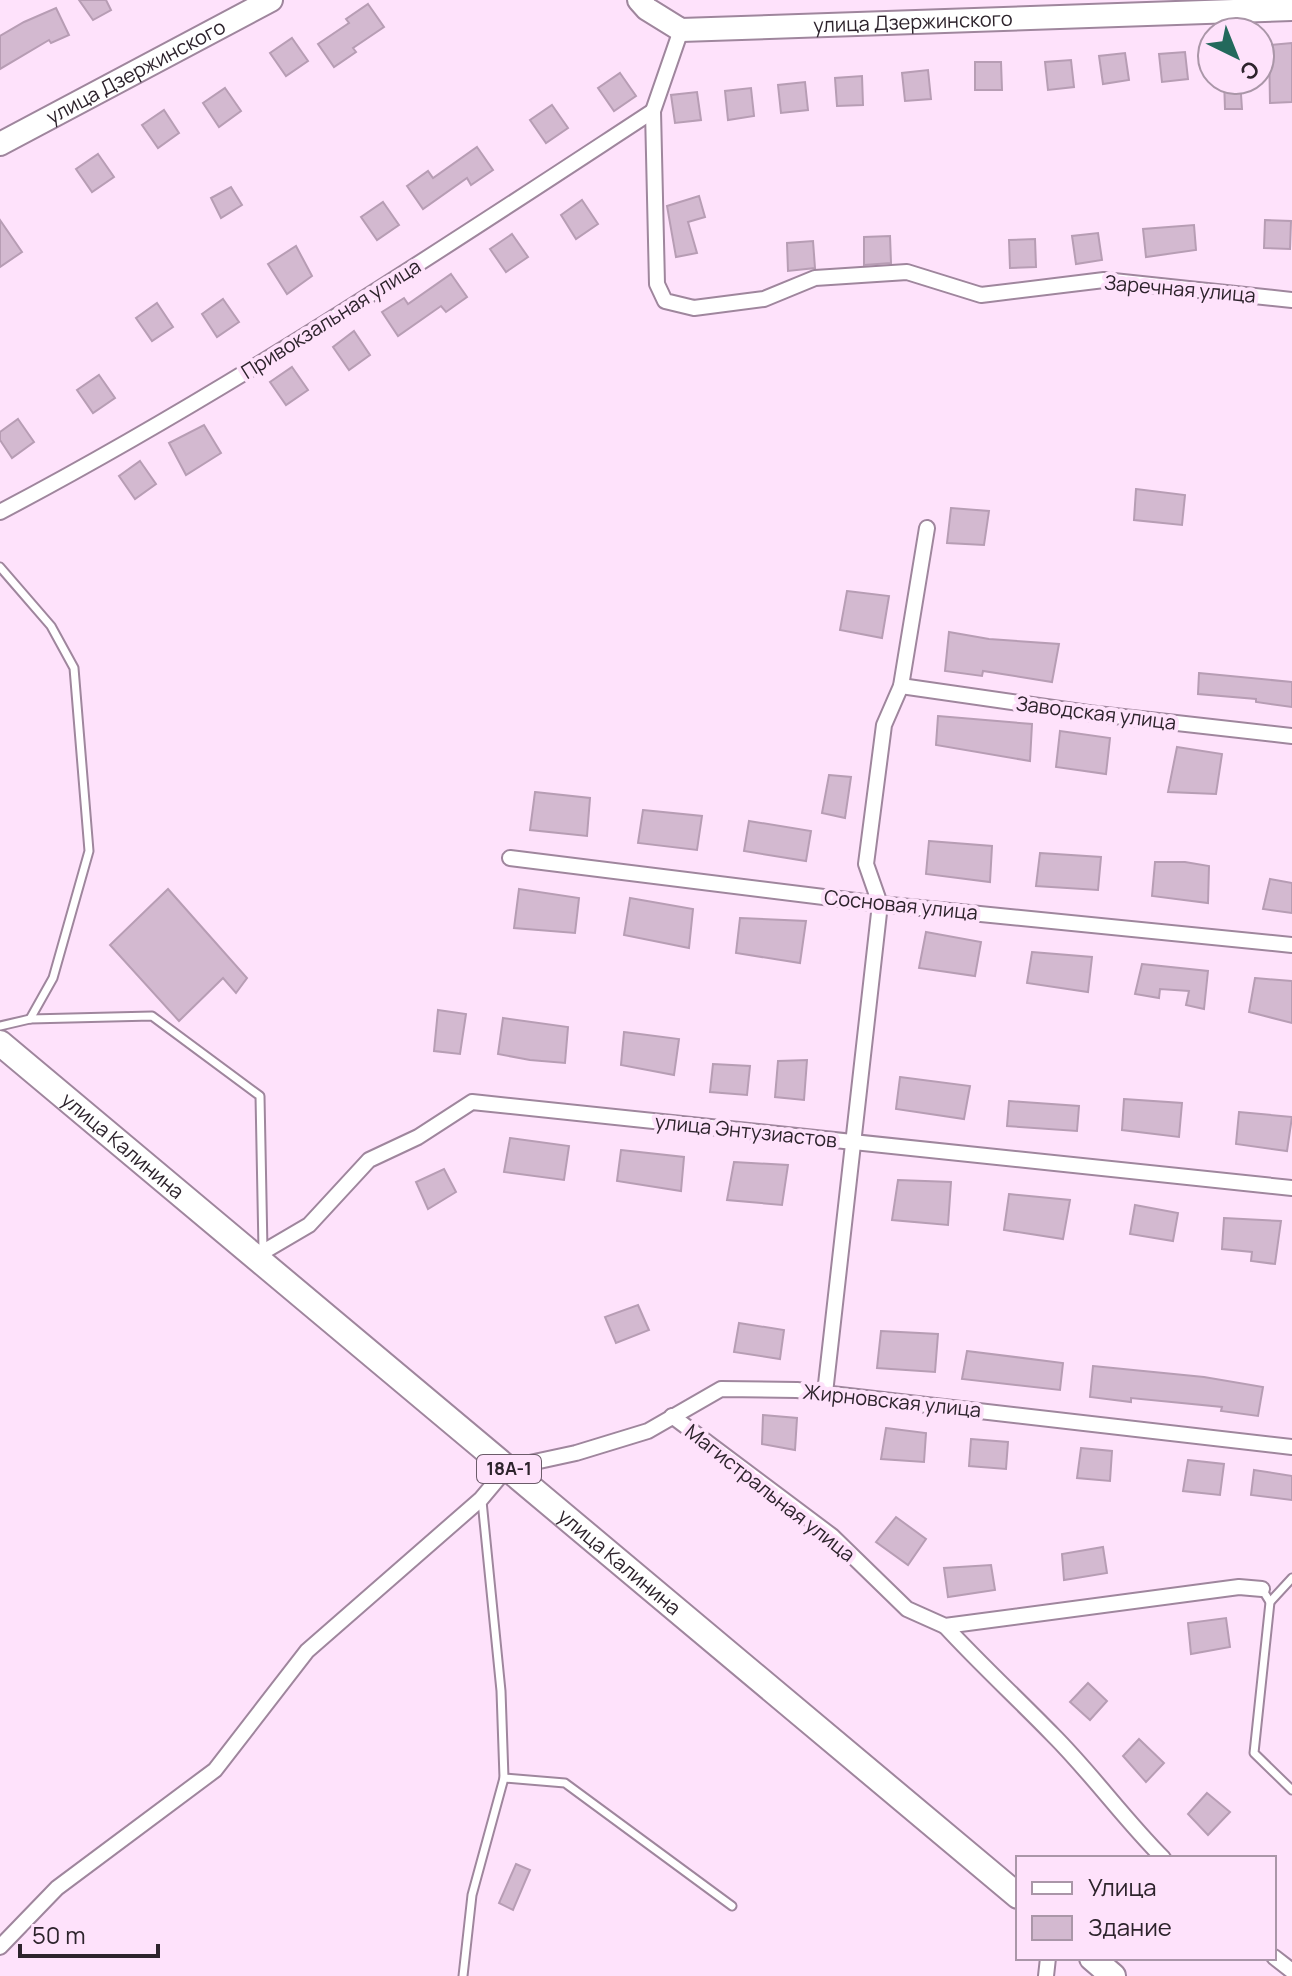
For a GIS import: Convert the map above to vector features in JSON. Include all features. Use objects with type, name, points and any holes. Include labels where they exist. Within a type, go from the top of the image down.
[{"type":"main road","name":"улица Калинина","points":[[0,1043],[256,1252],[507,1468],[1016,1894]]},
{"type":"main road","points":[[1094,1960],[1113,1976]]},
{"type":"street","name":"улица Дзержинского","points":[[0,144],[271,0]]},
{"type":"street","points":[[639,0],[647,9],[681,30],[653,111]]},
{"type":"street","name":"улица Дзержинского","points":[[681,30],[1098,8],[1292,9]]},
{"type":"street","name":"Заречная улица","points":[[653,111],[657,284],[665,301],[694,308],[764,299],[815,278],[907,272],[981,295],[1104,280],[1292,300]]},
{"type":"street","name":"Привокзальная улица","points":[[0,512],[106,456],[341,316],[653,111]]},
{"type":"street","points":[[825,1393],[880,904],[866,864],[884,725],[901,686],[927,528]]},
{"type":"street","name":"Заводская улица","points":[[901,686],[1088,713],[1292,736]]},
{"type":"street","name":"Сосновая улица","points":[[510,858],[880,904],[1292,945]]},
{"type":"street","name":"улица Энтузиастов","points":[[256,1252],[309,1225],[369,1160],[418,1137],[472,1102],[1292,1188]]},
{"type":"street","name":"Жирновская улица","points":[[507,1468],[576,1453],[648,1431],[721,1389],[825,1393],[1292,1447]]},
{"type":"street","name":"Магистральная улица","points":[[672,1416],[832,1536],[907,1609],[945,1626],[1055,1736],[1131,1826],[1161,1856]]},
{"type":"street","points":[[0,1947],[57,1888],[215,1770],[307,1651],[481,1499],[507,1468]]},
{"type":"street","points":[[945,1626],[1239,1587],[1266,1596]]},
{"type":"street","points":[[1276,1959],[1292,1971]]},
{"type":"lane","points":[[0,567],[51,626],[74,668],[89,851],[53,978],[30,1019]]},
{"type":"lane","points":[[0,1026],[30,1019],[152,1016],[260,1096],[256,1252]]},
{"type":"lane","points":[[463,1976],[472,1895],[504,1778],[501,1691],[481,1499]]},
{"type":"lane","points":[[1292,1578],[1266,1596],[1254,1753],[1292,1790]]},
{"type":"lane","points":[[504,1778],[565,1783],[732,1906]]},
{"type":"building","points":[[79,0],[106,0],[111,10],[93,20]]},
{"type":"building","points":[[368,4],[384,27],[353,48],[356,52],[334,67],[318,44],[349,23],[346,19]]},
{"type":"building","points":[[56,8],[69,35],[51,43],[49,40],[0,69],[0,36]]},
{"type":"building","points":[[292,38],[308,61],[286,76],[270,53]]},
{"type":"building","points":[[1292,43],[1292,102],[1270,103],[1270,96],[1276,96],[1276,44]]},
{"type":"building","points":[[1185,52],[1188,79],[1162,82],[1159,54]]},
{"type":"building","points":[[1125,53],[1129,80],[1103,84],[1099,56]]},
{"type":"building","points":[[1071,60],[1074,87],[1048,90],[1045,62]]},
{"type":"building","points":[[975,62],[1001,62],[1002,90],[975,90]]},
{"type":"building","points":[[928,70],[931,99],[905,101],[902,73]]},
{"type":"building","points":[[620,73],[636,96],[614,111],[598,88]]},
{"type":"building","points":[[862,76],[863,105],[837,106],[835,78]]},
{"type":"building","points":[[805,82],[808,110],[781,113],[778,85]]},
{"type":"building","points":[[225,88],[241,111],[219,127],[203,103]]},
{"type":"building","points":[[751,88],[754,116],[728,120],[725,91]]},
{"type":"building","points":[[697,92],[701,120],[675,123],[671,95]]},
{"type":"building","points":[[1225,96],[1241,96],[1242,109],[1225,109]]},
{"type":"building","points":[[552,105],[568,128],[546,143],[530,120]]},
{"type":"building","points":[[164,110],[179,133],[158,148],[142,125]]},
{"type":"building","points":[[477,147],[493,170],[471,185],[467,178],[423,209],[407,186],[428,171],[433,178]]},
{"type":"building","points":[[98,154],[114,177],[92,192],[76,169]]},
{"type":"building","points":[[231,187],[242,205],[221,218],[211,198]]},
{"type":"building","points":[[699,196],[705,217],[688,222],[697,253],[676,257],[667,206]]},
{"type":"building","points":[[582,200],[598,224],[576,239],[561,215]]},
{"type":"building","points":[[383,202],[399,225],[377,240],[361,217]]},
{"type":"building","points":[[0,220],[22,252],[0,267]]},
{"type":"building","points":[[1265,220],[1291,221],[1290,249],[1264,248]]},
{"type":"building","points":[[1194,225],[1196,250],[1146,257],[1143,229]]},
{"type":"building","points":[[1098,233],[1102,260],[1076,264],[1072,236]]},
{"type":"building","points":[[512,234],[528,257],[506,272],[490,249]]},
{"type":"building","points":[[890,236],[891,263],[864,265],[864,237]]},
{"type":"building","points":[[1035,239],[1036,267],[1010,268],[1009,240]]},
{"type":"building","points":[[813,241],[815,268],[788,271],[787,243]]},
{"type":"building","points":[[296,246],[312,276],[287,294],[268,264]]},
{"type":"building","points":[[451,274],[467,297],[446,312],[441,306],[398,336],[382,312],[404,298],[408,304]]},
{"type":"building","points":[[223,299],[239,322],[217,337],[202,314]]},
{"type":"building","points":[[157,303],[173,327],[152,341],[136,318]]},
{"type":"building","points":[[354,331],[370,355],[349,370],[333,347]]},
{"type":"building","points":[[292,367],[308,390],[286,405],[270,382]]},
{"type":"building","points":[[99,375],[115,398],[93,413],[77,390]]},
{"type":"building","points":[[18,419],[34,442],[12,458],[0,440],[0,432]]},
{"type":"building","points":[[204,425],[221,453],[186,475],[169,443]]},
{"type":"building","points":[[140,461],[156,484],[135,499],[119,476]]},
{"type":"building","points":[[1136,489],[1185,495],[1182,525],[1134,520]]},
{"type":"building","points":[[951,508],[989,511],[984,545],[947,543]]},
{"type":"building","points":[[847,591],[889,596],[882,638],[840,630]]},
{"type":"building","points":[[949,632],[989,639],[1059,644],[1052,682],[983,671],[982,676],[945,671]]},
{"type":"building","points":[[1199,673],[1292,682],[1292,707],[1256,702],[1256,699],[1198,694]]},
{"type":"building","points":[[938,716],[1032,724],[1030,761],[936,745]]},
{"type":"building","points":[[1060,731],[1110,738],[1106,774],[1056,767]]},
{"type":"building","points":[[1177,747],[1222,754],[1216,794],[1168,792]]},
{"type":"building","points":[[829,775],[851,777],[845,818],[822,813]]},
{"type":"building","points":[[535,792],[590,798],[587,836],[530,830]]},
{"type":"building","points":[[643,810],[702,816],[697,850],[638,843]]},
{"type":"building","points":[[749,821],[811,831],[806,861],[744,851]]},
{"type":"building","points":[[929,841],[992,846],[990,882],[926,874]]},
{"type":"building","points":[[1040,853],[1101,857],[1098,890],[1036,886]]},
{"type":"building","points":[[1155,862],[1209,866],[1208,903],[1152,896]]},
{"type":"building","points":[[1270,879],[1292,883],[1292,913],[1263,909]]},
{"type":"building","points":[[168,889],[247,978],[236,993],[223,978],[179,1021],[110,945]]},
{"type":"building","points":[[519,889],[579,898],[575,933],[514,928]]},
{"type":"building","points":[[630,898],[693,909],[689,948],[624,935]]},
{"type":"building","points":[[740,918],[806,921],[800,963],[736,953]]},
{"type":"building","points":[[926,932],[981,942],[975,976],[919,968]]},
{"type":"building","points":[[1032,952],[1092,957],[1088,992],[1027,983]]},
{"type":"building","points":[[1142,964],[1208,971],[1204,1009],[1186,1005],[1189,991],[1160,989],[1159,998],[1135,994]]},
{"type":"building","points":[[1255,978],[1292,981],[1292,1023],[1249,1012]]},
{"type":"building","points":[[438,1010],[466,1014],[460,1054],[434,1051]]},
{"type":"building","points":[[503,1018],[568,1027],[565,1063],[498,1054]]},
{"type":"building","points":[[624,1032],[679,1039],[674,1075],[621,1065]]},
{"type":"building","points":[[807,1060],[804,1100],[775,1097],[778,1061]]},
{"type":"building","points":[[713,1064],[750,1066],[747,1095],[710,1092]]},
{"type":"building","points":[[900,1077],[970,1086],[964,1119],[896,1109]]},
{"type":"building","points":[[1124,1099],[1182,1103],[1179,1137],[1122,1130]]},
{"type":"building","points":[[1009,1101],[1079,1106],[1077,1131],[1007,1126]]},
{"type":"building","points":[[1239,1112],[1292,1117],[1287,1151],[1236,1144]]},
{"type":"building","points":[[510,1138],[569,1146],[564,1180],[504,1172]]},
{"type":"building","points":[[621,1150],[684,1157],[681,1191],[617,1181]]},
{"type":"building","points":[[734,1162],[788,1165],[782,1205],[727,1200]]},
{"type":"building","points":[[444,1169],[456,1192],[428,1209],[416,1182]]},
{"type":"building","points":[[898,1180],[951,1182],[948,1225],[892,1220]]},
{"type":"building","points":[[1009,1194],[1070,1200],[1063,1239],[1004,1230]]},
{"type":"building","points":[[1135,1205],[1178,1213],[1173,1241],[1130,1234]]},
{"type":"building","points":[[1224,1218],[1281,1221],[1275,1264],[1251,1261],[1252,1252],[1222,1249]]},
{"type":"building","points":[[638,1305],[649,1330],[616,1343],[605,1317]]},
{"type":"building","points":[[739,1323],[784,1330],[780,1359],[734,1352]]},
{"type":"building","points":[[881,1331],[938,1334],[935,1372],[877,1368]]},
{"type":"building","points":[[967,1351],[1063,1363],[1060,1390],[962,1379]]},
{"type":"building","points":[[1093,1366],[1204,1377],[1263,1387],[1258,1416],[1221,1411],[1222,1407],[1090,1397]]},
{"type":"building","points":[[763,1415],[797,1418],[795,1450],[762,1444]]},
{"type":"building","points":[[886,1428],[926,1433],[924,1462],[881,1459]]},
{"type":"building","points":[[971,1439],[1008,1442],[1006,1469],[969,1466]]},
{"type":"building","points":[[1081,1448],[1112,1451],[1110,1481],[1077,1478]]},
{"type":"building","points":[[1188,1460],[1224,1464],[1220,1495],[1183,1491]]},
{"type":"building","points":[[1254,1470],[1292,1476],[1292,1500],[1251,1495]]},
{"type":"building","points":[[896,1517],[926,1539],[908,1565],[876,1542]]},
{"type":"building","points":[[1103,1547],[1107,1573],[1064,1580],[1062,1554]]},
{"type":"building","points":[[991,1565],[995,1590],[948,1597],[944,1568]]},
{"type":"building","points":[[1226,1618],[1230,1647],[1191,1654],[1188,1623]]},
{"type":"building","points":[[1088,1683],[1107,1701],[1090,1720],[1070,1702]]},
{"type":"building","points":[[1139,1739],[1164,1763],[1146,1782],[1123,1756]]},
{"type":"building","points":[[1207,1793],[1230,1812],[1208,1835],[1188,1814]]},
{"type":"building","points":[[516,1864],[530,1870],[513,1910],[499,1903]]}]
